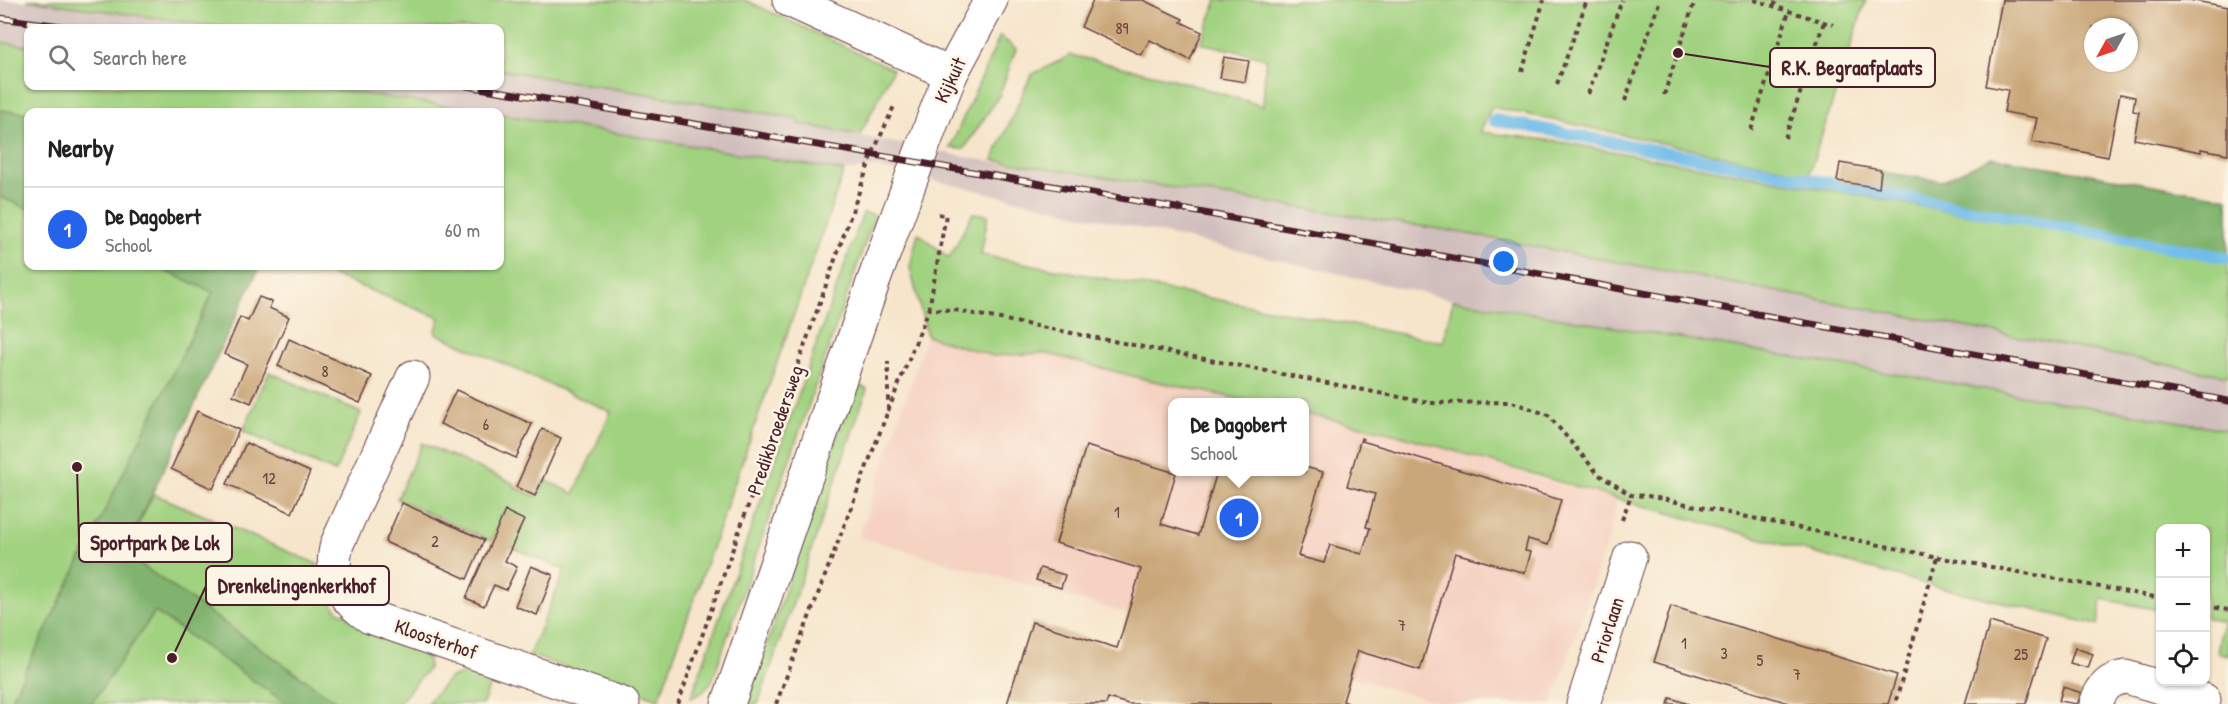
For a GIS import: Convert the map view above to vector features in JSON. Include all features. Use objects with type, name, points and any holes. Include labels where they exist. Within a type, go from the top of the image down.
[{"type":"street","points":[[789,0],[951,74]]},
{"type":"street","name":"Kijkuit","points":[[728,704],[874,280],[918,162],[951,74],[991,0]]},
{"type":"street","name":"Kloosterhof","points":[[413,377],[337,544],[333,558],[339,585],[350,601],[370,616],[623,704]]},
{"type":"street","name":"Priorlaan","points":[[1583,704],[1630,556]]},
{"type":"street","points":[[2096,704],[2102,689],[2109,682],[2126,677],[2204,700]]},
{"type":"path","points":[[1522,72],[1544,0]]},
{"type":"path","points":[[1557,84],[1587,0]]},
{"type":"path","points":[[1588,94],[1622,0]]},
{"type":"path","points":[[1625,101],[1660,0]]},
{"type":"path","points":[[1664,95],[1695,0]]},
{"type":"path","points":[[1754,0],[1833,25]]},
{"type":"path","points":[[1774,6],[1776,0]]},
{"type":"path","points":[[1751,130],[1789,11]]},
{"type":"path","points":[[1785,138],[1824,22]]},
{"type":"path","name":"Predikbroedersweg","points":[[678,704],[872,155]]},
{"type":"path","points":[[776,704],[929,309],[954,310],[1430,403],[1512,402],[1548,415],[1599,475],[1631,495],[1648,496],[1937,557],[2156,597]]},
{"type":"path","points":[[887,354],[888,411]]},
{"type":"path","points":[[1895,704],[1937,557]]},
{"type":"path","points":[[2210,607],[2228,610]]},
{"type":"shaded area","points":[[0,0],[34,1],[200,24],[24,24],[24,45],[0,42]]},
{"type":"shaded area","points":[[504,71],[800,119],[800,124],[976,159],[1452,231],[2228,376],[2228,430],[1453,300],[875,167],[844,171],[504,115],[504,108],[471,108],[340,90],[504,90]]},
{"type":"shaded area","points":[[927,335],[1023,345],[1255,398],[1168,398],[1168,476],[1309,476],[1309,410],[1389,427],[1547,482],[1617,499],[1609,537],[1552,704],[1445,704],[859,537]]},
{"type":"green space","points":[[27,0],[745,0],[893,69],[860,135],[799,124],[799,119],[504,71],[504,24],[200,24]]},
{"type":"green space","points":[[1217,0],[1866,0],[1809,174],[1492,107],[1480,132],[1555,141],[2228,261],[2228,376],[1452,231],[993,160],[1031,75],[1071,55],[1169,78],[1263,106],[1266,58],[1201,43]]},
{"type":"green space","points":[[1000,36],[1016,49],[999,96],[964,149],[950,148]]},
{"type":"green space","points":[[0,42],[24,45],[24,90],[338,90],[462,108],[24,108],[24,113],[0,110]]},
{"type":"green space","points":[[0,110],[24,113],[24,207],[0,197]]},
{"type":"green space","points":[[0,113],[24,116],[24,270],[248,270],[43,704],[0,704]]},
{"type":"green space","points":[[504,115],[844,171],[659,699],[529,655],[565,570],[511,547],[523,520],[505,511],[491,541],[397,499],[422,443],[515,484],[514,487],[536,497],[545,480],[574,494],[611,412],[435,333],[440,318],[319,270],[504,270]]},
{"type":"green space","points":[[1992,157],[2228,198],[2228,258],[1880,192],[1882,172],[1941,181]]},
{"type":"green space","points":[[863,213],[875,215],[712,681],[703,692],[691,698]]},
{"type":"green space","points":[[973,213],[988,215],[981,255],[1443,342],[1453,300],[2228,430],[2228,655],[2217,652],[2223,622],[2210,619],[2210,524],[2156,524],[2156,609],[2102,599],[2098,625],[1922,583],[1611,497],[1390,432],[1309,415],[1309,398],[1235,398],[1144,379],[1045,353],[993,356],[927,336],[910,267],[918,233],[949,258]]},
{"type":"green space","points":[[163,270],[258,270],[124,553],[340,704],[287,704],[155,612],[91,704],[9,704],[213,292]]},
{"type":"green space","points":[[269,372],[361,413],[335,472],[243,431]]},
{"type":"green space","points":[[855,383],[867,389],[758,704],[747,704]]},
{"type":"green space","points":[[154,494],[317,564],[324,589],[338,611],[423,651],[429,664],[428,669],[398,704],[340,704],[124,553]]},
{"type":"green space","points":[[155,612],[287,704],[91,704]]},
{"type":"green space","points":[[469,672],[493,675],[483,704],[426,704],[450,678]]},
{"type":"building","points":[[1093,0],[1143,0],[1183,19],[1181,22],[1202,32],[1190,60],[1150,40],[1141,55],[1081,27]]},
{"type":"building","points":[[2002,0],[2189,0],[2228,7],[2228,154],[2201,149],[2201,152],[2134,139],[2139,112],[2133,111],[2135,97],[2120,94],[2108,157],[2032,142],[2037,118],[2004,112],[2008,90],[1986,86]]},
{"type":"building","points":[[1224,57],[1249,61],[1245,82],[1220,78]]},
{"type":"building","points":[[1840,163],[1881,170],[1879,188],[1837,181]]},
{"type":"building","points":[[259,297],[272,302],[269,308],[289,317],[251,403],[233,395],[247,364],[224,354],[240,317],[248,321]]},
{"type":"building","points":[[289,339],[372,376],[360,403],[278,366]]},
{"type":"building","points":[[456,390],[532,424],[516,458],[440,424]]},
{"type":"building","points":[[197,411],[239,430],[213,489],[171,469]]},
{"type":"building","points":[[542,429],[561,438],[535,496],[516,487]]},
{"type":"building","points":[[1361,438],[1362,441],[1561,500],[1548,545],[1528,539],[1525,551],[1531,552],[1525,573],[1455,553],[1420,670],[1358,651],[1343,701],[1350,704],[1128,704],[1108,698],[1106,704],[1007,704],[1032,622],[1117,648],[1121,636],[1141,569],[1056,543],[1086,446],[1168,471],[1168,476],[1175,476],[1161,524],[1198,535],[1216,476],[1309,476],[1309,468],[1323,472],[1298,556],[1324,563],[1330,545],[1362,554],[1370,528],[1366,527],[1375,494],[1347,486]]},
{"type":"building","points":[[246,443],[310,472],[292,513],[227,484]]},
{"type":"building","points":[[402,503],[484,540],[467,579],[385,542]]},
{"type":"building","points":[[505,511],[524,520],[505,561],[517,567],[506,590],[494,585],[484,606],[466,598]]},
{"type":"building","points":[[531,566],[553,575],[537,615],[515,606]]},
{"type":"building","points":[[1040,568],[1065,575],[1061,588],[1036,580]]},
{"type":"building","points":[[1671,606],[1897,675],[1888,704],[1792,704],[1654,662]]},
{"type":"building","points":[[1990,622],[2046,639],[2026,704],[1965,704]]},
{"type":"building","points":[[2075,648],[2093,654],[2088,668],[2070,663]]},
{"type":"building","points":[[2063,687],[2082,693],[2077,704],[2059,701]]},
{"type":"building","points":[[1670,698],[1689,704],[1668,704]]},
{"type":"waterway","points":[[1494,120],[2228,258]]},
{"type":"railway","points":[[0,18],[46,24]]},
{"type":"railway","points":[[491,90],[1128,199],[2228,401]]},
{"type":"place","name":"R.K. Begraafplaats","points":[[1678,53]]},
{"type":"place","name":"Sportpark De Lok","points":[[77,467]]},
{"type":"place","name":"De Dagobert","points":[[1239,518]]},
{"type":"place","name":"Drenkelingenkerkhof","points":[[172,658]]}]
